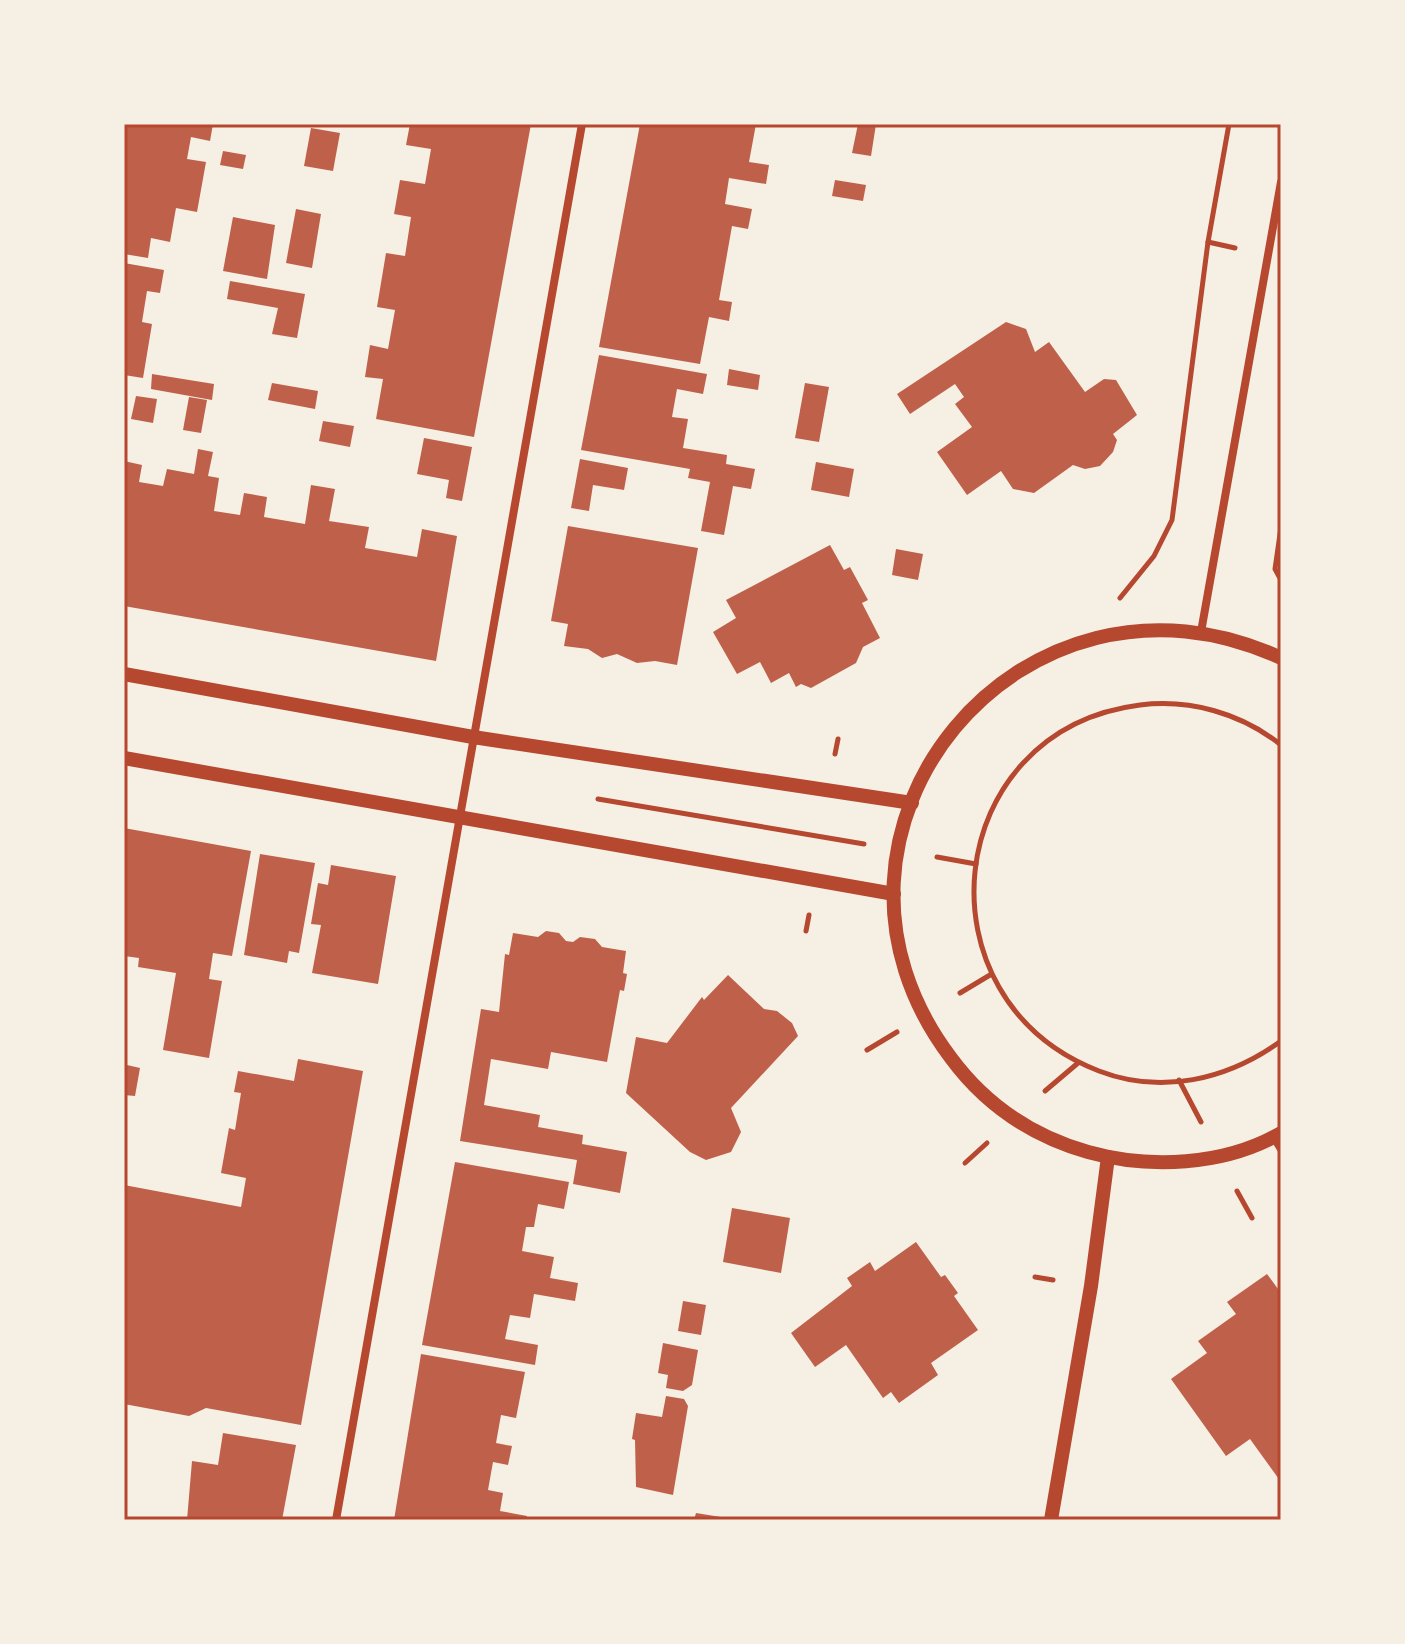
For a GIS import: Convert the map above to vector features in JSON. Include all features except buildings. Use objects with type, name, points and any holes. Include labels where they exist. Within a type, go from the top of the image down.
[{"type":"street","points":[[336,1520],[582,124]]},
{"type":"street","points":[[1201,632],[1281,182]]},
{"type":"street","points":[[1268,255],[1281,257]]},
{"type":"street","points":[[1277,1136],[1233,1152],[1192,1161],[1150,1162],[1108,1157],[1064,1144],[1015,1119],[961,1072],[929,1025],[913,993],[901,954],[894,894],[898,850],[924,773],[960,721],[1005,679],[1031,662],[1088,638],[1126,631],[1201,632],[1249,643],[1281,658]]},
{"type":"street","points":[[124,674],[473,737],[912,803]]},
{"type":"street","points":[[124,758],[894,894]]},
{"type":"street","points":[[1051,1520],[1091,1286],[1108,1157]]},
{"type":"lane","points":[[1277,1136],[1281,1151]]},
{"type":"path","points":[[1154,556],[1172,520],[1180,481],[1208,242],[1229,124]]},
{"type":"path","points":[[1281,527],[1275,569],[1281,580]]},
{"type":"path","points":[[1281,745],[1243,720],[1202,707],[1159,703],[1116,708],[1077,723],[1042,746],[1012,776],[997,800],[977,851],[972,893],[977,935],[990,975],[1005,999],[1042,1041],[1078,1063],[1119,1078],[1161,1083],[1203,1079],[1244,1065],[1281,1041]]},
{"type":"path","points":[[820,851],[824,826]]},
{"type":"path","points":[[1035,1277],[1057,1281]]}]
